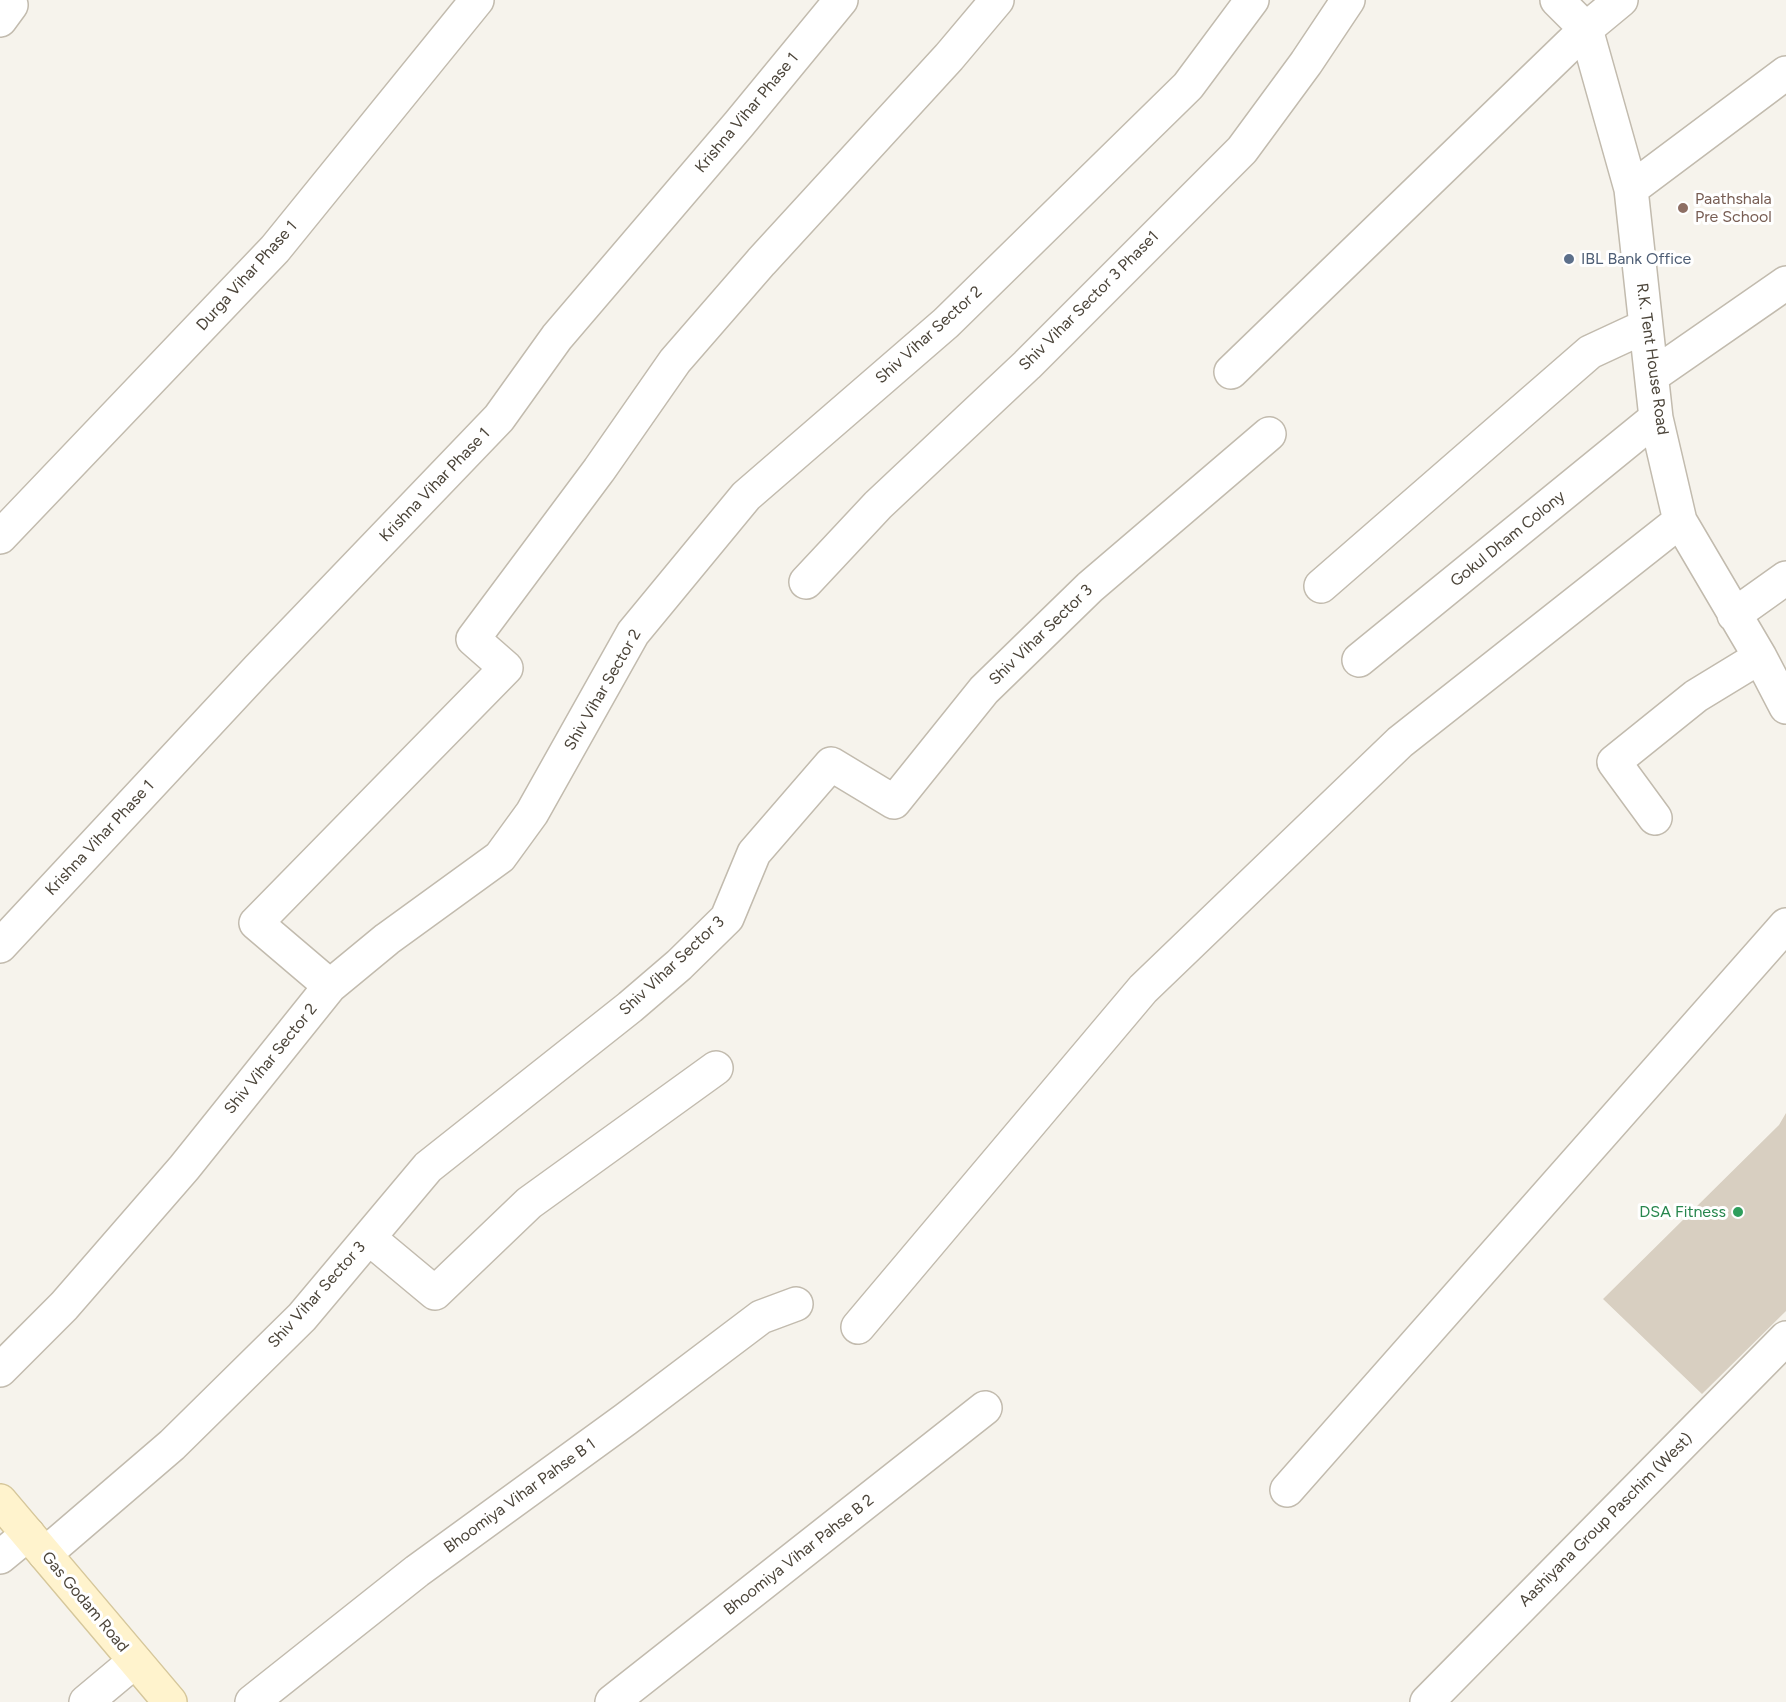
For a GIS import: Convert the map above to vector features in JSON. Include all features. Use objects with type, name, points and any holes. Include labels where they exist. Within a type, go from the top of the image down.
[{"type":"main road","name":"Gas Godam Road","points":[[0,1502],[170,1702]]},
{"type":"street","name":"Durga Vihar Phase 1","points":[[0,537],[275,249],[477,0]]},
{"type":"street","name":"Krishna Vihar Phase 1","points":[[0,946],[250,678],[499,418],[557,337],[739,124],[841,0]]},
{"type":"street","points":[[330,986],[256,923],[506,668],[473,639],[599,470],[675,361],[761,262],[949,57],[998,0]]},
{"type":"street","name":"Shiv Vihar Sector 2","points":[[0,1370],[64,1306],[184,1168],[330,986],[387,939],[500,857],[532,813],[633,633],[747,496],[946,323],[1188,86],[1252,0]]},
{"type":"street","name":"Shiv Vihar Sector 3 Phase1","points":[[806,582],[878,505],[1027,365],[1242,150],[1306,63],[1348,0]]},
{"type":"street","name":"R.K. Tent House Road","points":[[1557,0],[1586,29],[1631,189],[1656,418],[1680,521],[1760,657],[1786,707]]},
{"type":"street","points":[[1231,372],[1586,29],[1621,0]]},
{"type":"street","points":[[1631,189],[1786,73]]},
{"type":"street","points":[[1652,376],[1786,283]]},
{"type":"street","points":[[1321,586],[1590,352],[1646,326]]},
{"type":"street","name":"Gokul Dham Colony","points":[[1359,660],[1656,418]]},
{"type":"street","name":"Shiv Vihar Sector 3","points":[[0,1557],[36,1544],[172,1445],[302,1317],[428,1167],[630,1007],[679,965],[727,918],[754,853],[831,764],[894,802],[984,690],[1090,587],[1269,434]]},
{"type":"street","points":[[858,1327],[1143,989],[1400,742],[1680,521]]},
{"type":"street","points":[[1734,615],[1786,578]]},
{"type":"street","points":[[1654,818],[1614,762],[1696,696],[1760,657]]},
{"type":"street","points":[[1287,1490],[1786,925]]},
{"type":"street","points":[[369,1238],[435,1293],[529,1203],[716,1068]]},
{"type":"street","name":"Bhoomiya Vihar Pahse B 1","points":[[252,1702],[417,1570],[626,1419],[761,1317],[796,1304]]},
{"type":"street","name":"Aashiyana Group Paschim (West)","points":[[1427,1702],[1786,1338]]},
{"type":"street","name":"Bhoomiya Vihar Pahse B 2","points":[[612,1702],[985,1408]]},
{"type":"street","points":[[86,1702],[135,1661]]},
{"type":"building","name":"DSA Fitness","points":[[1786,1113],[1786,1311],[1702,1394],[1603,1299],[1779,1125]]},
{"type":"place","name":"Paathshala Pre School","points":[[1683,208]]},
{"type":"place","name":"IBL Bank Office","points":[[1569,259]]},
{"type":"place","name":"DSA Fitness","points":[[1738,1212]]}]
